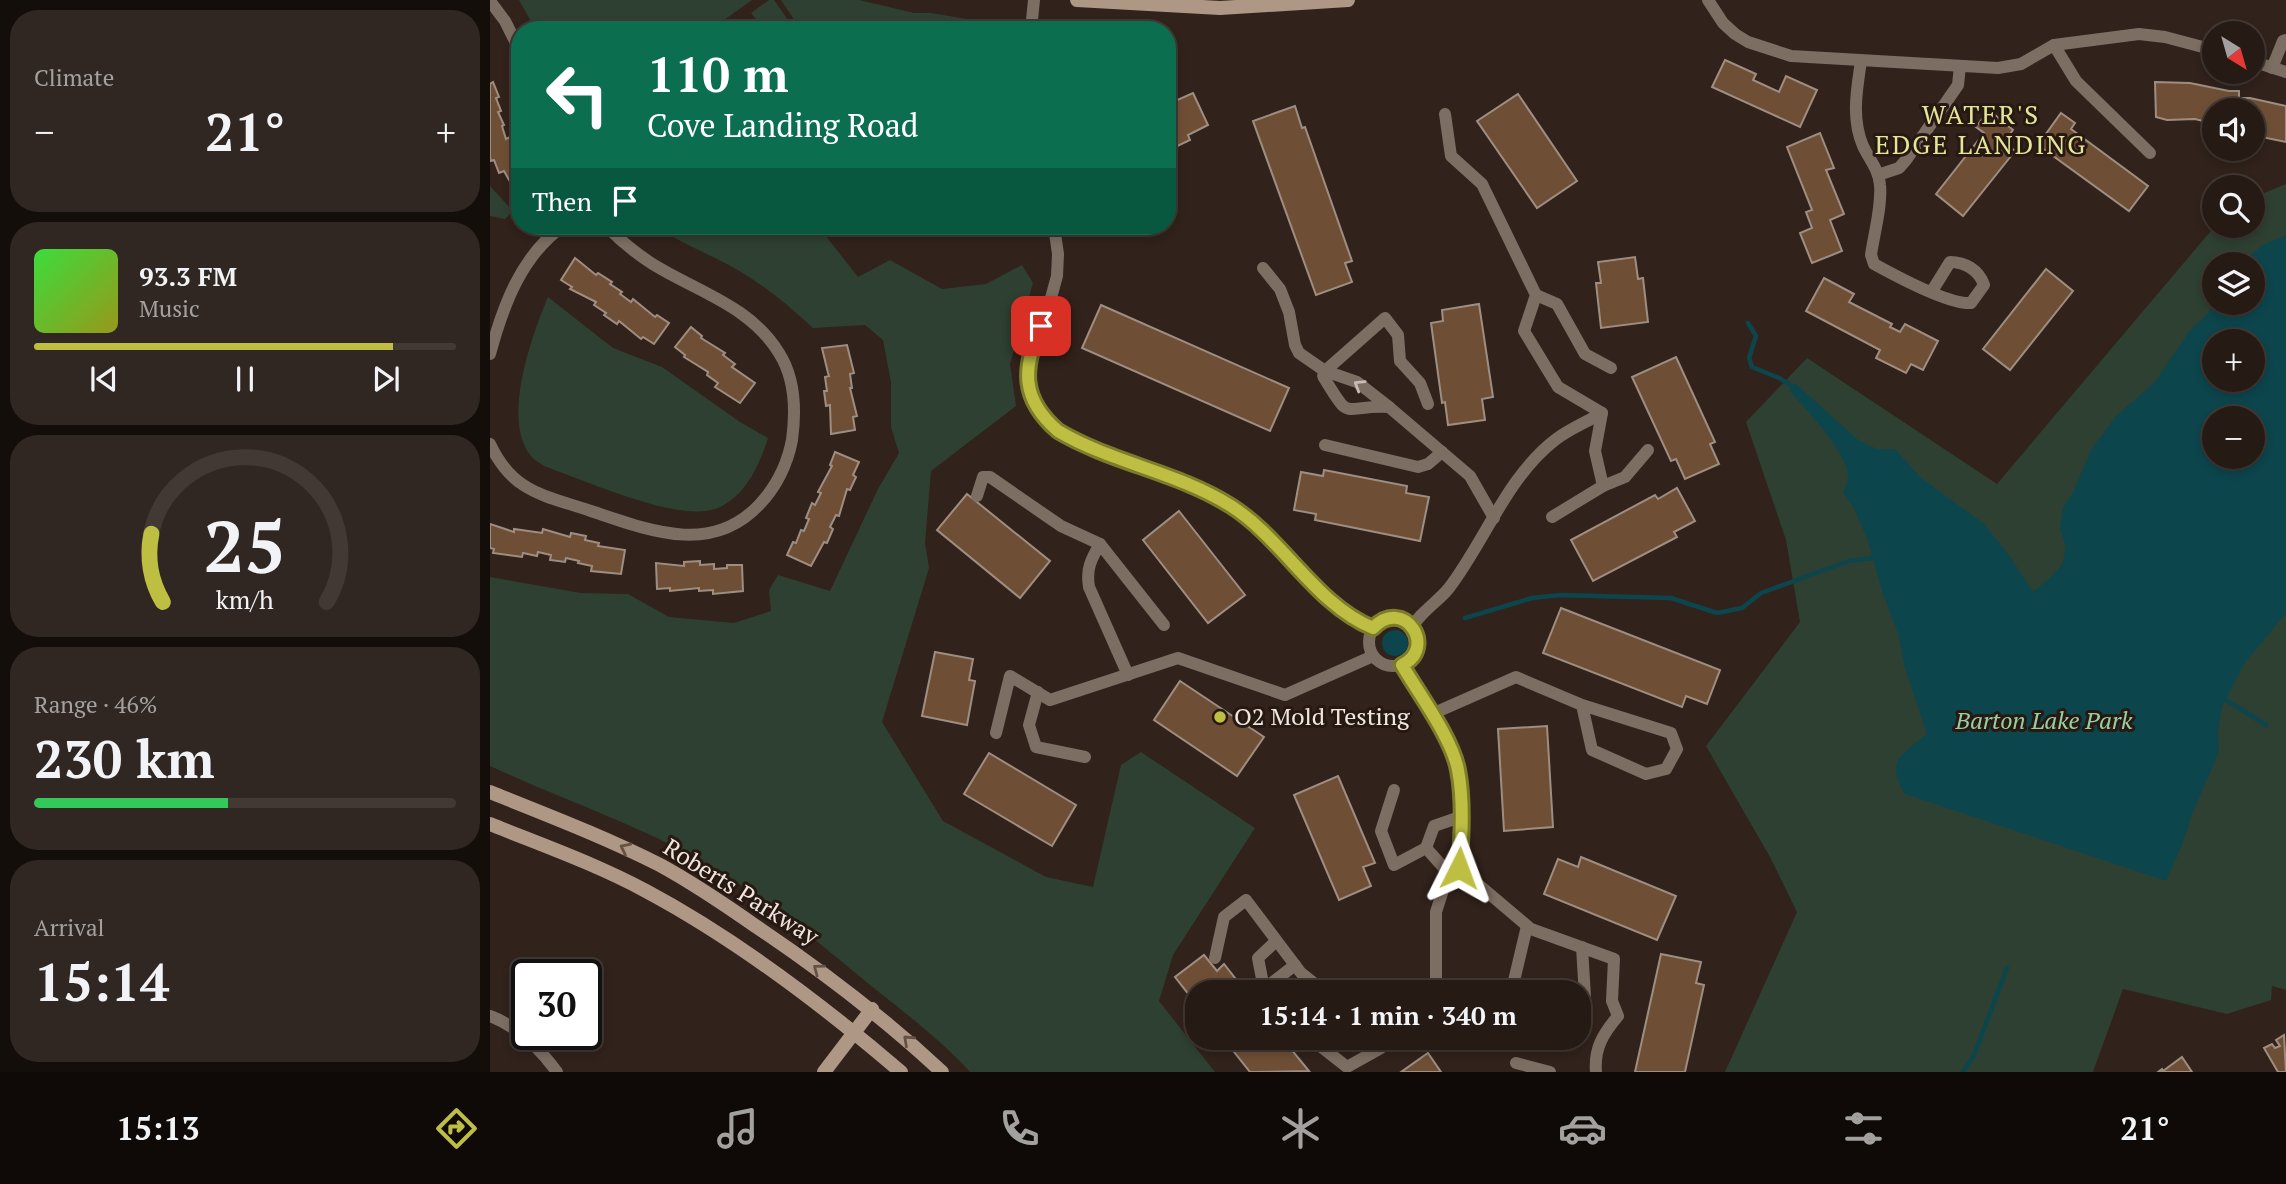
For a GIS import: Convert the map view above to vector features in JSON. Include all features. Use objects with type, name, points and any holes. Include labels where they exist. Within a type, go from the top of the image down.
[{"type":"main road","points":[[1077,0],[1220,8],[1349,0]]},
{"type":"main road","name":"Roberts Parkway","points":[[490,792],[611,841],[711,896],[807,960],[872,1009],[942,1072]]},
{"type":"main road","name":"Roberts Parkway","points":[[490,824],[597,867],[646,891],[705,927],[855,1033],[901,1072]]},
{"type":"main road","points":[[824,1072],[872,1009]]},
{"type":"street","points":[[1032,21],[1034,0]]},
{"type":"street","points":[[1709,0],[1723,23],[1748,42],[1791,55],[2008,68],[2021,64],[2054,45],[2139,34],[2165,37],[2202,47]]},
{"type":"street","points":[[490,1],[511,32]]},
{"type":"street","points":[[2273,68],[2283,41],[2286,40]]},
{"type":"street","points":[[2054,45],[2076,81],[2150,153]]},
{"type":"street","points":[[1861,61],[1856,101],[1857,124],[1881,188],[1871,255],[1874,264],[1932,291]]},
{"type":"street","points":[[2265,65],[2286,72]]},
{"type":"street","points":[[1878,175],[1899,168],[1906,160],[1958,85],[1961,66]]},
{"type":"street","points":[[1445,114],[1451,156],[1482,184],[1536,295],[1557,304],[1585,354],[1611,368]]},
{"type":"street","points":[[490,354],[501,313],[518,278],[551,235]]},
{"type":"street","points":[[490,444],[500,465],[525,488],[649,531],[686,536],[720,532],[749,515],[773,490],[788,460],[794,426],[793,387],[780,353],[752,321],[725,302],[653,264],[615,235]]},
{"type":"street","points":[[1055,235],[1057,276],[1048,309],[1028,361],[1030,394],[1045,420],[1067,437],[1193,486],[1233,508],[1262,530],[1318,588],[1357,621],[1373,628]]},
{"type":"street","points":[[1263,268],[1280,289],[1299,353],[1325,371],[1357,382],[1389,407],[1470,476],[1494,518]]},
{"type":"street","points":[[1536,295],[1524,331],[1558,387],[1602,413]]},
{"type":"street","points":[[1389,407],[1351,411],[1343,407],[1323,376],[1325,371],[1385,318],[1398,335],[1400,361],[1420,383],[1428,404]]},
{"type":"street","points":[[1602,413],[1595,451],[1603,486]]},
{"type":"street","points":[[1413,627],[1415,620],[1431,608],[1448,589],[1517,482],[1538,456],[1556,439],[1602,413]]},
{"type":"street","points":[[1325,445],[1418,467],[1428,464],[1442,452]]},
{"type":"street","points":[[1552,517],[1603,486],[1625,477],[1648,450]]},
{"type":"street","points":[[977,496],[983,477],[990,477],[1061,526],[1100,544],[1164,625]]},
{"type":"street","points":[[1100,544],[1090,562],[1087,575],[1089,587],[1128,674]]},
{"type":"street","points":[[1385,619],[1401,619],[1413,627],[1418,646],[1412,658],[1402,665],[1385,665],[1373,656],[1369,642],[1373,628],[1385,619]]},
{"type":"street","points":[[996,733],[1010,676],[1050,700],[1178,658],[1285,695],[1373,656]]},
{"type":"street","points":[[1402,665],[1443,733],[1458,769],[1460,817],[1455,872],[1444,887],[1436,912],[1436,980]]},
{"type":"street","points":[[1432,714],[1516,677],[1582,705],[1671,733],[1677,750],[1666,769],[1646,774],[1592,750],[1582,705]]},
{"type":"street","points":[[1038,692],[1029,724],[1036,747],[1085,757]]},
{"type":"street","points":[[1394,790],[1381,831],[1394,865],[1426,848],[1434,826],[1460,817]]},
{"type":"street","points":[[1426,848],[1527,926],[1614,959],[1612,1001],[1618,1016],[1604,1032],[1595,1056],[1596,1072]]},
{"type":"street","points":[[1215,958],[1224,917],[1245,900],[1295,965],[1312,980]]},
{"type":"street","points":[[1514,980],[1527,926]]},
{"type":"street","points":[[1263,980],[1258,958],[1276,942]]},
{"type":"street","points":[[1582,947],[1584,980]]},
{"type":"street","points":[[1278,980],[1295,965]]},
{"type":"street","points":[[490,1016],[506,1022],[546,1056],[557,1072]]},
{"type":"street","points":[[1325,1050],[1347,1068],[1378,1050]]},
{"type":"street","points":[[1516,1063],[1550,1072]]},
{"type":"green space","points":[[519,0],[752,0],[723,21],[531,21]]},
{"type":"green space","points":[[769,0],[774,0],[789,21],[757,21],[751,13]]},
{"type":"green space","points":[[781,0],[859,0],[914,13],[931,13],[974,21],[795,21]]},
{"type":"green space","name":"Barton Lake Park","points":[[2286,184],[2286,990],[2272,986],[2271,1000],[2227,1014],[2123,989],[2093,1072],[1725,1072],[1797,912],[1770,857],[1706,746],[1800,622],[1786,540],[1746,422],[1807,358],[1997,484],[2205,238],[2265,238],[2265,193]]},
{"type":"green space","points":[[490,186],[511,209],[511,213],[505,219],[490,216]]},
{"type":"green space","points":[[670,235],[825,235],[858,277],[890,260],[942,289],[986,284],[1022,265],[1033,283],[1010,364],[1016,406],[931,471],[925,543],[929,568],[882,722],[943,821],[1046,877],[1093,887],[1121,765],[1141,752],[1255,828],[1173,955],[1159,1001],[1185,1034],[1185,1050],[1198,1050],[1215,1072],[970,1072],[934,1037],[830,952],[725,875],[651,835],[490,766],[490,577],[581,593],[628,594],[669,617],[734,623],[771,611],[769,590],[778,575],[830,591],[878,489],[899,453],[891,427],[891,382],[883,340],[865,325],[813,328],[755,281]]},
{"type":"green space","points":[[548,297],[613,348],[662,367],[740,422],[768,438],[755,470],[735,497],[715,509],[677,510],[605,489],[544,466],[532,457],[522,440],[519,400],[534,333]]},
{"type":"water","points":[[2286,235],[2286,613],[2244,664],[2222,707],[2218,731],[2219,752],[2166,881],[1905,794],[1896,774],[1899,759],[1927,734],[1905,668],[1898,633],[1882,591],[1868,541],[1853,506],[1843,493],[1848,479],[1841,455],[1789,390],[1795,383],[1858,440],[1877,449],[1895,449],[1920,477],[1984,524],[2033,592],[2062,565],[2066,547],[2060,528],[2063,508],[2091,450],[2116,416],[2154,383],[2191,329],[2207,315],[2265,315],[2265,252],[2254,252]]},
{"type":"water","points":[[1395,630],[1404,634],[1408,643],[1404,652],[1395,656],[1386,652],[1382,643],[1386,634]]},
{"type":"building","points":[[1725,60],[1756,74],[1753,80],[1779,92],[1786,76],[1817,90],[1800,127],[1712,87]]},
{"type":"building","points":[[493,82],[499,97],[496,98],[501,111],[498,112],[506,139],[511,139],[511,184],[504,171],[499,173],[490,157],[490,84]]},
{"type":"building","points":[[2155,82],[2190,83],[2239,91],[2239,98],[2202,98],[2202,121],[2156,117]]},
{"type":"building","points":[[1193,93],[1208,125],[1188,135],[1190,140],[1176,147],[1176,101]]},
{"type":"building","points":[[1518,94],[1577,181],[1537,208],[1477,121]]},
{"type":"building","points":[[2265,101],[2286,106],[2286,142],[2265,138]]},
{"type":"building","points":[[1295,106],[1302,128],[1305,127],[1352,261],[1345,263],[1352,282],[1316,295],[1253,121]]},
{"type":"building","points":[[1989,110],[2013,130],[2004,142],[2015,151],[1963,216],[1936,194],[1984,133],[1976,127]]},
{"type":"building","points":[[2061,113],[2075,123],[2071,129],[2148,186],[2129,211],[2038,145]]},
{"type":"building","points":[[1820,133],[1834,168],[1826,170],[1844,214],[1830,220],[1842,251],[1812,263],[1800,233],[1812,228],[1806,212],[1812,210],[1787,147]]},
{"type":"building","points":[[1635,257],[1638,279],[1643,278],[1648,322],[1601,328],[1596,283],[1601,283],[1598,262]]},
{"type":"building","points":[[575,258],[596,275],[598,273],[612,282],[610,284],[631,302],[633,299],[655,317],[657,315],[669,323],[654,344],[643,337],[641,339],[619,321],[617,324],[594,305],[596,302],[570,289],[572,287],[561,280]]},
{"type":"building","points":[[2046,269],[2073,291],[2010,370],[1983,349]]},
{"type":"building","points":[[1824,278],[1854,294],[1849,302],[1892,324],[1890,327],[1900,332],[1905,324],[1938,341],[1923,370],[1911,364],[1906,373],[1876,358],[1880,350],[1806,311]]},
{"type":"building","points":[[1479,304],[1493,397],[1482,399],[1485,420],[1448,425],[1445,402],[1442,403],[1431,323],[1443,321],[1442,310]]},
{"type":"building","points":[[1101,305],[1289,388],[1270,431],[1082,348]]},
{"type":"building","points":[[691,327],[701,338],[725,353],[723,355],[735,364],[732,367],[755,383],[740,403],[715,387],[718,383],[707,375],[708,372],[684,357],[675,347]]},
{"type":"building","points":[[847,345],[854,373],[850,374],[850,388],[857,416],[853,417],[855,430],[831,434],[830,405],[826,406],[824,391],[827,391],[825,377],[829,376],[822,348]]},
{"type":"building","points":[[1676,357],[1715,442],[1710,444],[1719,464],[1685,479],[1676,459],[1671,461],[1632,377]]},
{"type":"building","points":[[835,452],[859,462],[853,475],[856,477],[850,490],[847,489],[839,516],[836,515],[830,527],[833,529],[827,543],[824,542],[811,566],[787,555],[801,530],[804,531],[809,519],[806,518],[812,503],[815,505],[821,493],[818,492],[832,466],[830,465]]},
{"type":"building","points":[[1324,470],[1407,486],[1406,493],[1429,497],[1420,541],[1315,520],[1316,514],[1294,510],[1301,472],[1323,476]]},
{"type":"building","points":[[1677,488],[1695,521],[1674,532],[1677,537],[1593,581],[1571,540],[1655,495],[1658,499]]},
{"type":"building","points":[[967,494],[1050,561],[1020,598],[937,530]]},
{"type":"building","points":[[1179,511],[1245,595],[1208,623],[1143,540]]},
{"type":"building","points":[[490,524],[514,532],[514,529],[542,533],[543,529],[570,537],[571,533],[586,536],[585,540],[599,543],[598,546],[625,550],[621,574],[591,571],[592,566],[578,563],[579,561],[566,558],[565,562],[550,560],[551,555],[538,552],[537,556],[523,553],[522,557],[493,553],[494,549],[490,548]]},
{"type":"building","points":[[700,561],[700,565],[714,564],[714,569],[727,568],[727,565],[742,565],[743,591],[713,594],[713,590],[699,591],[699,588],[670,591],[670,588],[657,589],[656,563],[684,566],[684,562]]},
{"type":"building","points":[[1561,608],[1720,670],[1707,704],[1686,696],[1682,707],[1543,653]]},
{"type":"building","points":[[935,652],[973,659],[969,680],[975,681],[967,725],[922,716]]},
{"type":"building","points":[[1180,681],[1264,737],[1237,776],[1154,720]]},
{"type":"building","points":[[1547,726],[1553,827],[1504,831],[1498,729]]},
{"type":"building","points":[[989,753],[1076,805],[1052,846],[964,794]]},
{"type":"building","points":[[1338,776],[1375,863],[1363,867],[1371,886],[1339,900],[1294,795]]},
{"type":"building","points":[[1581,857],[1676,896],[1657,940],[1544,894],[1558,859],[1578,867]]},
{"type":"building","points":[[1661,954],[1701,962],[1696,983],[1704,985],[1685,1072],[1635,1072]]},
{"type":"building","points":[[1204,955],[1217,971],[1224,964],[1237,980],[1185,980],[1185,990],[1175,977]]},
{"type":"building","points":[[2284,1035],[2286,1072],[2278,1072],[2264,1048],[2272,1044],[2275,1048],[2280,1046],[2276,1040]]},
{"type":"building","points":[[1233,1050],[1292,1050],[1309,1071],[1250,1072]]},
{"type":"building","points":[[1428,1053],[1441,1072],[1401,1072]]},
{"type":"building","points":[[2182,1057],[2192,1072],[2158,1072],[2162,1069],[2163,1071]]},
{"type":"waterway","points":[[1748,323],[1756,336],[1749,358],[1752,367],[1792,386]]},
{"type":"waterway","points":[[1465,618],[1532,598],[1560,595],[1671,598],[1717,613],[1742,608],[1761,593],[1849,561],[1872,558]]},
{"type":"waterway","points":[[2226,700],[2266,725]]},
{"type":"waterway","points":[[1963,1072],[1974,1055],[2007,968]]},
{"type":"place","name":"O2 Mold Testing","points":[[1220,717]]},
{"type":"district","name":"WATER'S EDGE LANDING","points":[[1981,130]]},
{"type":"route","points":[[1041,326],[1028,361],[1028,383],[1036,407],[1045,420],[1058,431],[1067,437],[1193,486],[1233,508],[1262,530],[1318,588],[1357,621],[1373,628],[1378,622],[1393,618],[1401,619],[1413,627],[1418,646],[1412,658],[1402,665],[1443,733],[1458,769],[1461,847],[1459,868]]}]
